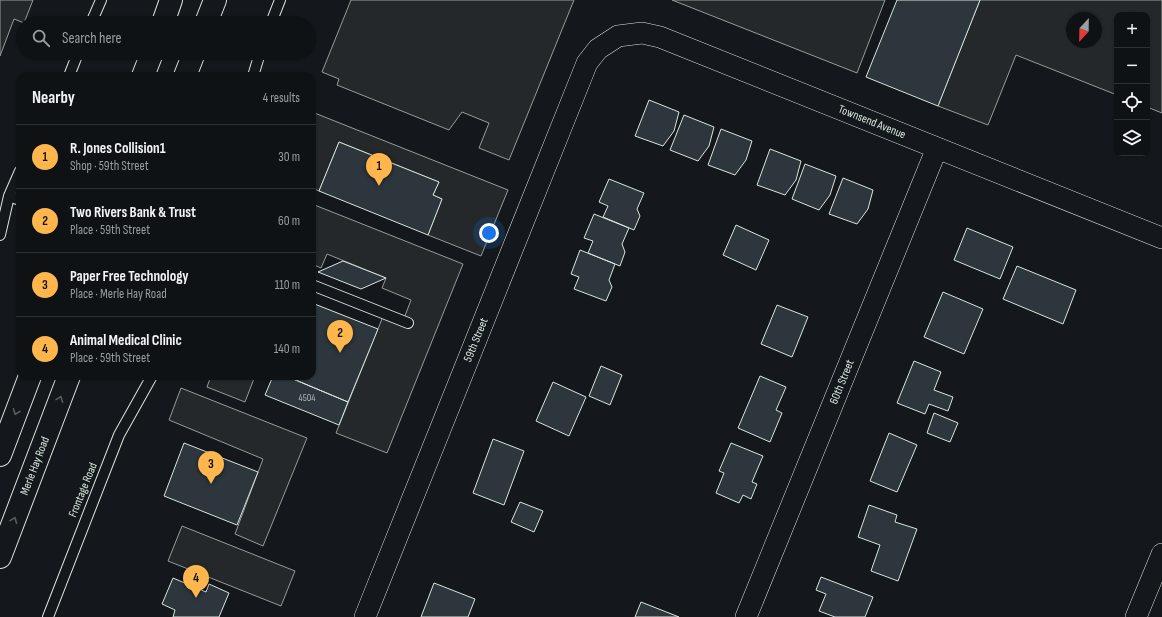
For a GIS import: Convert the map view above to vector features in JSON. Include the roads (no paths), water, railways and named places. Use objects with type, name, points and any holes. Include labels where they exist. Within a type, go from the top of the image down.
[{"type":"main road","points":[[165,16],[171,0]]},
{"type":"main road","points":[[209,16],[215,0]]},
{"type":"main road","points":[[145,72],[149,60]]},
{"type":"main road","points":[[187,72],[191,60]]},
{"type":"main road","points":[[0,455],[28,380]]},
{"type":"main road","name":"Merle Hay Road","points":[[0,557],[67,380]]},
{"type":"street","name":"Townsend Avenue","points":[[587,63],[598,49],[618,36],[642,33],[660,37],[1162,238]]},
{"type":"street","name":"59th Street","points":[[365,617],[587,63]]},
{"type":"street","name":"60th Street","points":[[746,617],[937,148]]},
{"type":"street","points":[[1136,617],[1162,554]]},
{"type":"lane","points":[[94,16],[101,0]]},
{"type":"lane","points":[[274,16],[280,0]]},
{"type":"lane","points":[[71,72],[75,60]]},
{"type":"lane","points":[[254,72],[258,60]]},
{"type":"lane","points":[[0,235],[9,196],[16,181]]},
{"type":"lane","points":[[9,196],[16,199]]},
{"type":"lane","points":[[316,287],[408,323]]},
{"type":"lane","name":"Frontage Road","points":[[48,617],[119,435],[150,380]]},
{"type":"place","name":"R. Jones Collision1","points":[[379,186]]},
{"type":"place","name":"Two Rivers Bank & Trust","points":[[340,353]]},
{"type":"place","name":"Paper Free Technology","points":[[211,484]]},
{"type":"place","name":"Animal Medical Clinic","points":[[196,598]]}]
